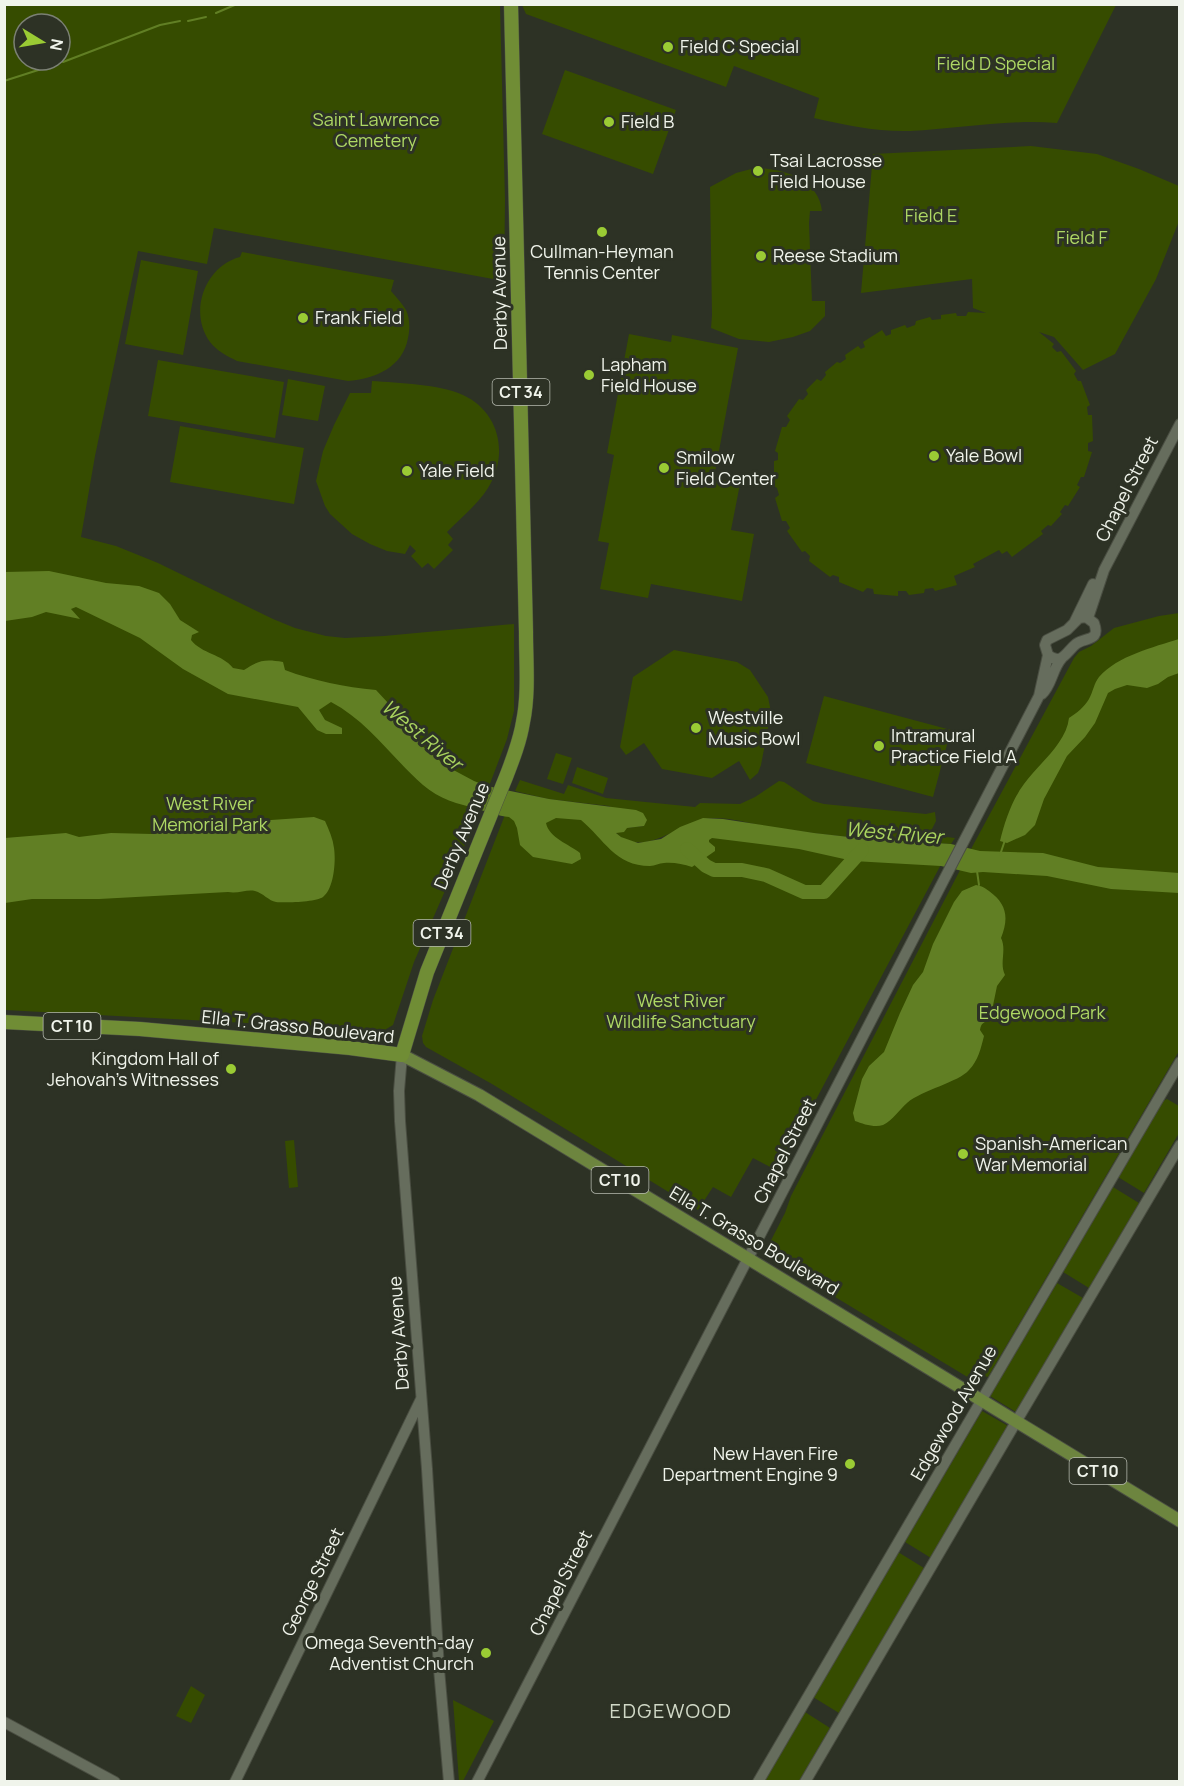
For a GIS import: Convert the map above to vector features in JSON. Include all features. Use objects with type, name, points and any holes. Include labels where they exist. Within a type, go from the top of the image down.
[{"type":"highway","name":"Derby Avenue","points":[[402,1055],[427,972],[517,749],[524,722],[526,686],[511,4]]},
{"type":"highway","name":"Ella T. Grasso Boulevard","points":[[4,1022],[140,1029],[381,1051],[402,1055]]},
{"type":"main road","name":"Ella T. Grasso Boulevard","points":[[402,1055],[479,1095],[1179,1521]]},
{"type":"street","name":"Chapel Street","points":[[1039,696],[1047,689],[1056,664],[1077,643],[1094,636],[1096,626],[1088,618],[1104,570],[1179,424]]},
{"type":"street","name":"Chapel Street","points":[[477,1782],[1039,696],[1048,655],[1047,640],[1067,630],[1104,570]]},
{"type":"street","points":[[1074,621],[1083,617],[1088,618]]},
{"type":"street","points":[[1048,655],[1054,659],[1062,658]]},
{"type":"street","name":"Derby Avenue","points":[[402,1055],[399,1091],[400,1121],[413,1273],[448,1782]]},
{"type":"street","name":"Edgewood Avenue","points":[[758,1782],[1179,1062]]},
{"type":"street","points":[[805,1782],[1179,1145]]},
{"type":"street","name":"George Street","points":[[235,1782],[421,1398]]},
{"type":"street","points":[[4,1722],[115,1782]]},
{"type":"green space","name":"Field D Special","points":[[522,4],[1116,5],[1057,123],[1020,122],[898,131],[814,118],[819,98],[734,66],[726,87],[526,14]]},
{"type":"green space","points":[[4,5],[500,5],[505,200],[504,281],[214,228],[207,264],[138,251],[95,456],[81,537],[116,546],[158,563],[295,628],[345,638],[514,624],[514,711],[507,739],[478,815],[414,962],[393,1025],[383,1031],[373,1032],[303,1026],[5,1010]]},
{"type":"green space","name":"Field B","points":[[565,70],[676,110],[653,174],[542,134]]},
{"type":"green space","points":[[1031,146],[1097,154],[1179,186],[1179,221],[1156,279],[1115,354],[1083,370],[1054,337],[1039,332],[1054,344],[1052,347],[1057,352],[1061,351],[1076,371],[1074,374],[1078,381],[1081,381],[1090,405],[1087,407],[1088,415],[1092,415],[1093,441],[1088,443],[1088,451],[1092,452],[1084,477],[1081,477],[1077,485],[1080,487],[1068,506],[1065,505],[1060,512],[1062,514],[1051,526],[1048,525],[1041,531],[1043,534],[1012,557],[1007,551],[1002,554],[999,550],[973,564],[975,567],[954,576],[957,585],[935,591],[933,588],[925,589],[924,593],[909,595],[906,591],[898,591],[898,596],[874,594],[873,589],[867,588],[863,592],[839,582],[839,577],[833,575],[830,577],[809,561],[810,556],[805,551],[802,552],[787,531],[790,528],[786,521],[782,521],[775,498],[779,495],[774,486],[774,461],[778,460],[778,453],[775,451],[782,427],[786,427],[790,420],[787,416],[799,399],[803,400],[808,394],[806,390],[817,379],[821,381],[826,375],[825,372],[837,362],[840,363],[846,359],[845,355],[858,346],[861,349],[865,347],[863,342],[882,330],[886,336],[891,334],[891,330],[905,325],[907,328],[915,325],[916,321],[930,317],[932,320],[941,319],[941,315],[956,313],[957,316],[966,316],[968,312],[986,313],[973,308],[972,279],[861,293],[873,154]]},
{"type":"green space","name":"Reese Stadium","points":[[755,168],[787,173],[807,183],[819,200],[822,211],[810,211],[809,223],[812,301],[825,301],[825,316],[810,331],[769,342],[739,339],[711,328],[710,187],[736,173]]},
{"type":"green space","points":[[242,252],[394,280],[391,291],[406,310],[409,324],[408,338],[400,357],[394,364],[378,374],[348,381],[237,361],[222,353],[210,342],[204,330],[200,317],[201,304],[209,280],[217,270],[240,257]]},
{"type":"green space","points":[[141,260],[198,271],[183,355],[125,344]]},
{"type":"green space","name":"Smilow Field Center","points":[[629,334],[671,342],[672,335],[738,348],[714,478],[740,484],[731,530],[754,534],[742,601],[651,584],[648,598],[600,589],[609,543],[598,541],[614,455],[607,453]]},
{"type":"green space","points":[[158,360],[284,382],[275,438],[148,416]]},
{"type":"green space","points":[[288,379],[325,386],[318,421],[282,415]]},
{"type":"green space","name":"Yale Field","points":[[372,381],[431,386],[453,391],[476,403],[493,423],[499,449],[494,475],[479,500],[447,532],[453,539],[448,545],[453,550],[434,569],[428,563],[422,568],[411,556],[416,551],[410,545],[405,554],[387,551],[352,534],[330,514],[316,481],[323,451],[350,393],[371,393]]},
{"type":"green space","points":[[180,426],[304,448],[294,504],[170,482]]},
{"type":"green space","name":"Edgewood Park","points":[[1179,613],[1179,1051],[988,1377],[984,1376],[979,1384],[764,1254],[791,1196],[971,849],[1074,658],[1114,628]]},
{"type":"green space","name":"Westville Music Bowl","points":[[674,650],[737,662],[750,670],[768,697],[771,712],[761,765],[758,773],[750,780],[739,761],[712,778],[662,769],[644,743],[626,755],[620,747],[633,677]]},
{"type":"green space","name":"Intramural Practice Field A","points":[[824,696],[951,730],[933,797],[806,763]]},
{"type":"green space","points":[[556,753],[572,758],[563,784],[547,779]]},
{"type":"green space","points":[[577,767],[608,778],[603,794],[572,783]]},
{"type":"green space","points":[[520,780],[564,794],[568,785],[606,798],[695,807],[700,803],[740,804],[779,781],[813,801],[824,804],[926,814],[935,812],[936,821],[929,835],[955,838],[951,844],[865,838],[707,818],[658,839],[635,842],[615,832],[644,826],[609,806],[548,799],[515,791]]},
{"type":"green space","name":"West River Wildlife Sanctuary","points":[[508,807],[575,811],[618,844],[646,854],[709,832],[945,857],[778,1171],[753,1158],[731,1197],[713,1187],[698,1210],[492,1084],[426,1047],[423,1043],[422,1036],[433,1000]]},
{"type":"green space","points":[[1167,1099],[1179,1106],[1179,1133],[1144,1193],[1118,1177],[1163,1101]]},
{"type":"green space","points":[[294,1140],[298,1187],[289,1188],[285,1141]]},
{"type":"green space","points":[[1113,1187],[1139,1203],[1089,1288],[1063,1272]]},
{"type":"green space","points":[[1057,1283],[1083,1298],[1016,1412],[990,1396]]},
{"type":"green space","points":[[982,1411],[1008,1426],[931,1558],[905,1542]]},
{"type":"green space","points":[[898,1552],[924,1568],[839,1713],[813,1697]]},
{"type":"green space","points":[[191,1686],[205,1695],[191,1723],[176,1716]]},
{"type":"green space","points":[[453,1700],[494,1721],[463,1781],[459,1781]]},
{"type":"green space","points":[[805,1712],[830,1728],[799,1781],[764,1782]]},
{"type":"shaded area","points":[[49,571],[106,583],[139,586],[159,593],[170,604],[180,620],[199,632],[192,635],[191,640],[233,668],[244,670],[258,662],[283,662],[285,670],[307,677],[376,690],[421,745],[446,766],[474,781],[487,786],[549,799],[636,810],[643,813],[647,820],[644,826],[627,828],[624,832],[616,833],[638,843],[661,839],[680,827],[703,818],[723,819],[858,838],[951,844],[980,851],[1043,853],[1098,867],[1179,873],[1179,893],[1111,889],[1047,876],[971,873],[941,866],[853,861],[799,849],[712,838],[709,842],[715,847],[715,851],[692,867],[671,863],[638,865],[611,850],[581,820],[556,818],[546,823],[551,833],[580,853],[581,859],[572,864],[533,857],[520,845],[517,828],[509,817],[456,803],[429,790],[369,730],[345,710],[331,702],[319,710],[325,720],[342,728],[342,734],[326,734],[317,730],[298,707],[228,694],[183,669],[140,638],[76,607],[71,609],[80,619],[46,612],[32,617],[5,621],[5,572]]},
{"type":"shaded area","points":[[1179,639],[1179,673],[1147,688],[1127,685],[1108,693],[1095,723],[1067,756],[1044,799],[1035,825],[1025,835],[1007,843],[1000,841],[1009,811],[1020,790],[1057,745],[1067,727],[1069,718],[1087,702],[1099,677],[1126,658]]},
{"type":"shaded area","points":[[314,817],[325,821],[335,854],[330,888],[319,899],[276,902],[258,892],[249,891],[99,899],[32,899],[5,903],[5,838],[66,833],[79,837],[111,833],[181,833],[211,829],[252,830],[257,821]]},
{"type":"shaded area","points":[[976,885],[995,896],[1005,912],[1005,924],[1001,938],[1005,975],[997,986],[990,1020],[983,1023],[980,1028],[984,1036],[977,1058],[964,1074],[914,1098],[883,1125],[873,1126],[855,1121],[853,1113],[862,1079],[869,1066],[884,1052],[913,985],[923,972],[933,944],[954,902],[962,891]]},
{"type":"waterway","points":[[216,13],[237,4]]},
{"type":"waterway","points":[[188,21],[206,17]]},
{"type":"waterway","points":[[72,59],[160,25],[180,21]]},
{"type":"waterway","points":[[4,81],[32,72]]},
{"type":"waterway","points":[[1000,855],[1005,840]]},
{"type":"waterway","name":"West River","points":[[687,849],[714,870],[742,870],[766,875],[804,892],[824,892],[862,850]]},
{"type":"waterway","points":[[977,871],[979,885]]},
{"type":"place","name":"Field C Special","points":[[668,47]]},
{"type":"place","name":"Field B","points":[[609,122]]},
{"type":"place","name":"Tsai Lacrosse Field House","points":[[758,171]]},
{"type":"place","name":"Cullman-Heyman Tennis Center","points":[[602,232]]},
{"type":"place","name":"Reese Stadium","points":[[761,256]]},
{"type":"place","name":"Frank Field","points":[[303,318]]},
{"type":"place","name":"Lapham Field House","points":[[589,375]]},
{"type":"place","name":"Yale Bowl","points":[[934,456]]},
{"type":"place","name":"Smilow Field Center","points":[[664,468]]},
{"type":"place","name":"Yale Field","points":[[407,471]]},
{"type":"place","name":"Westville Music Bowl","points":[[696,728]]},
{"type":"place","name":"Intramural Practice Field A","points":[[879,746]]},
{"type":"place","name":"Kingdom Hall of Jehovah's Witnesses","points":[[231,1069]]},
{"type":"place","name":"Spanish-American War Memorial","points":[[963,1154]]},
{"type":"place","name":"New Haven Fire Department Engine 9","points":[[850,1464]]},
{"type":"place","name":"Omega Seventh-day Adventist Church","points":[[486,1653]]},
{"type":"district","name":"EDGEWOOD","points":[[671,1711]]},
{"type":"park label","name":"Saint Lawrence Cemetery","points":[[376,130]]},
{"type":"park label","name":"Field E","points":[[931,216]]},
{"type":"park label","name":"Field F","points":[[1082,238]]},
{"type":"park label","name":"West River Memorial Park","points":[[210,814]]}]
